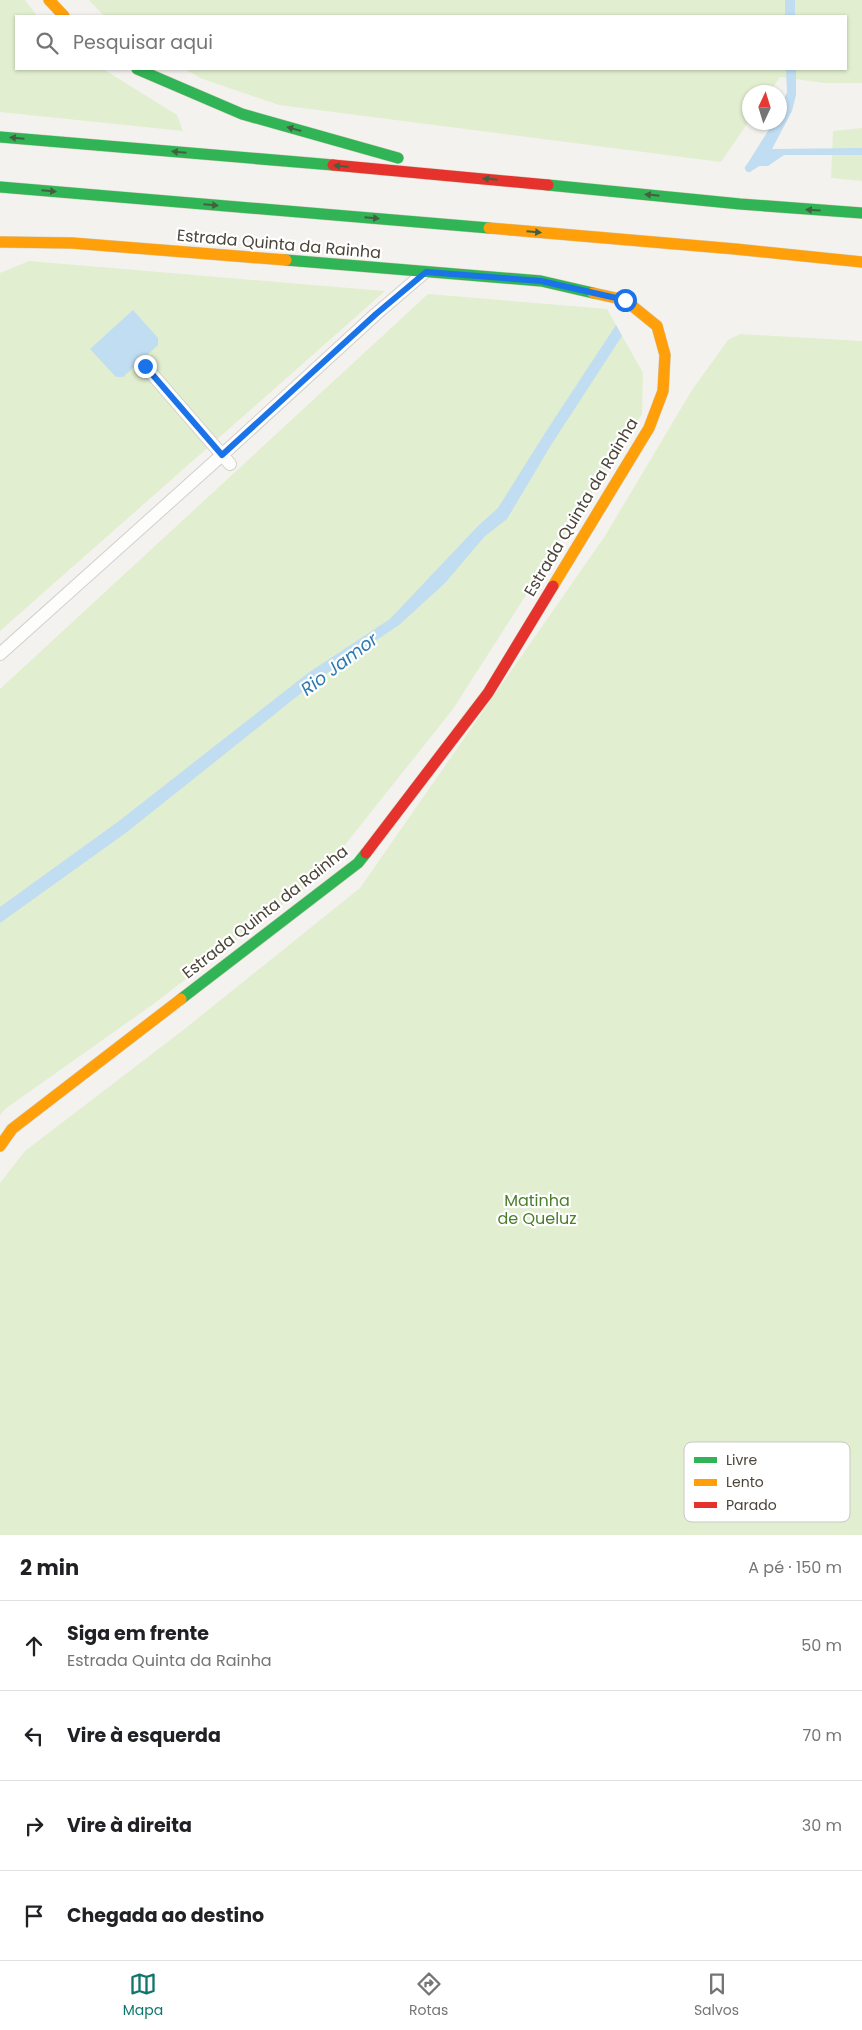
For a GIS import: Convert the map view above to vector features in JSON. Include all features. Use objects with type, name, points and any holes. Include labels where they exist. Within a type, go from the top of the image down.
[{"type":"main road","points":[[49,0],[63,15]]},
{"type":"main road","points":[[140,70],[242,114],[459,176]]},
{"type":"main road","points":[[0,136],[459,176],[862,214]]},
{"type":"main road","points":[[0,187],[716,247],[862,262]]},
{"type":"main road","name":"Estrada Quinta da Rainha","points":[[0,242],[72,243],[541,281],[625,300],[657,326],[665,355],[664,391],[649,428],[488,693],[358,863],[12,1129],[0,1146]]},
{"type":"lane","points":[[0,654],[226,459],[376,314],[426,272]]},
{"type":"lane","points":[[145,366],[226,459]]},
{"type":"green space","points":[[0,0],[25,0],[36,15],[15,15],[15,70],[105,70],[177,115],[183,131],[0,112]]},
{"type":"green space","points":[[89,0],[862,0],[862,83],[825,83],[780,77],[775,85],[742,85],[743,130],[721,162],[279,105],[200,78],[187,70],[847,70],[847,15],[103,15]]},
{"type":"green space","points":[[862,128],[862,181],[831,178],[833,131]]},
{"type":"green space","points":[[29,261],[385,291],[0,631],[0,273]]},
{"type":"green space","points":[[428,294],[607,309],[643,373],[642,414],[453,709],[321,875],[152,1005],[5,1109],[0,1115],[0,689]]},
{"type":"green space","name":"Matinha de Queluz","points":[[740,334],[862,341],[862,1535],[0,1535],[0,1183],[25,1151],[182,1031],[360,888],[605,536],[692,390],[728,340]]},
{"type":"water","points":[[785,0],[795,0],[795,15],[785,15]]},
{"type":"water","points":[[786,70],[796,70],[796,95],[792,111],[787,120]]},
{"type":"water","points":[[769,130],[782,130],[772,149],[862,148],[862,155],[784,155],[768,166],[746,166]]},
{"type":"water","points":[[133,310],[158,338],[158,345],[123,377],[116,377],[90,349]]},
{"type":"water","points":[[616,325],[622,336],[551,445],[507,519],[485,536],[445,583],[399,625],[320,678],[127,832],[0,923],[0,907],[119,821],[308,673],[390,619],[478,526],[498,508]]},
{"type":"waterway","name":"Rio Jamor","points":[[749,168],[760,161]]},
{"type":"traffic: fast","points":[[139,70],[242,114],[398,158]]},
{"type":"traffic: fast","points":[[0,137],[333,165]]},
{"type":"traffic: fast","points":[[548,185],[740,204],[862,213]]},
{"type":"traffic: fast","points":[[0,187],[489,228]]},
{"type":"traffic: fast","points":[[286,260],[541,281],[593,293]]},
{"type":"traffic: fast","points":[[181,999],[358,863],[366,853]]},
{"type":"traffic: slow","points":[[49,0],[63,15]]},
{"type":"traffic: slow","points":[[489,228],[862,262]]},
{"type":"traffic: slow","points":[[0,242],[72,243],[286,260]]},
{"type":"traffic: slow","points":[[553,586],[649,428],[663,391],[665,355],[657,326],[625,300],[593,293]]},
{"type":"traffic: slow","points":[[0,1146],[12,1129],[181,999]]},
{"type":"traffic: jam","points":[[333,165],[548,185]]},
{"type":"traffic: jam","points":[[366,853],[488,693],[553,586]]},
{"type":"route","points":[[145,366],[222,455],[376,314],[426,272],[541,281],[625,300]]}]
